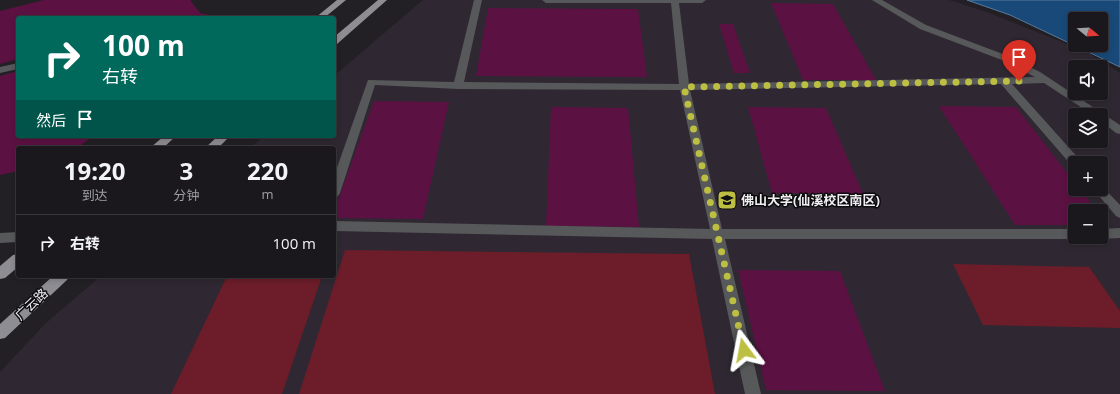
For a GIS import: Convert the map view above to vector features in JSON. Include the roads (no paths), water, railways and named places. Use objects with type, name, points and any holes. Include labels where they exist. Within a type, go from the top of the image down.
[{"type":"main road","points":[[322,16],[342,0]]},
{"type":"main road","points":[[336,40],[382,0]]},
{"type":"main road","points":[[158,146],[168,138]]},
{"type":"main road","points":[[213,146],[223,138]]},
{"type":"main road","points":[[0,274],[16,261]]},
{"type":"main road","name":"广云路","points":[[0,333],[60,278]]},
{"type":"street","points":[[458,86],[478,0]]},
{"type":"street","points":[[546,0],[702,0]]},
{"type":"street","points":[[876,0],[923,27],[1004,58],[1048,80],[1090,108]]},
{"type":"street","points":[[675,1],[684,87],[754,394]]},
{"type":"street","points":[[0,70],[16,66]]},
{"type":"street","points":[[336,187],[371,82],[458,86],[684,87],[1048,80]]},
{"type":"street","points":[[1004,81],[1070,156]]},
{"type":"street","points":[[1108,121],[1120,130]]},
{"type":"street","points":[[1105,196],[1120,213]]},
{"type":"street","points":[[336,226],[717,234],[1068,234]]},
{"type":"street","points":[[1108,234],[1120,234]]},
{"type":"street","points":[[0,238],[16,236]]},
{"type":"water","points":[[967,0],[1120,0],[1120,67],[1088,52],[1108,52],[1108,12],[1068,12],[1068,42],[1010,15]]},
{"type":"place","name":"佛山大学(仙溪校区南区)","points":[[727,200]]}]
